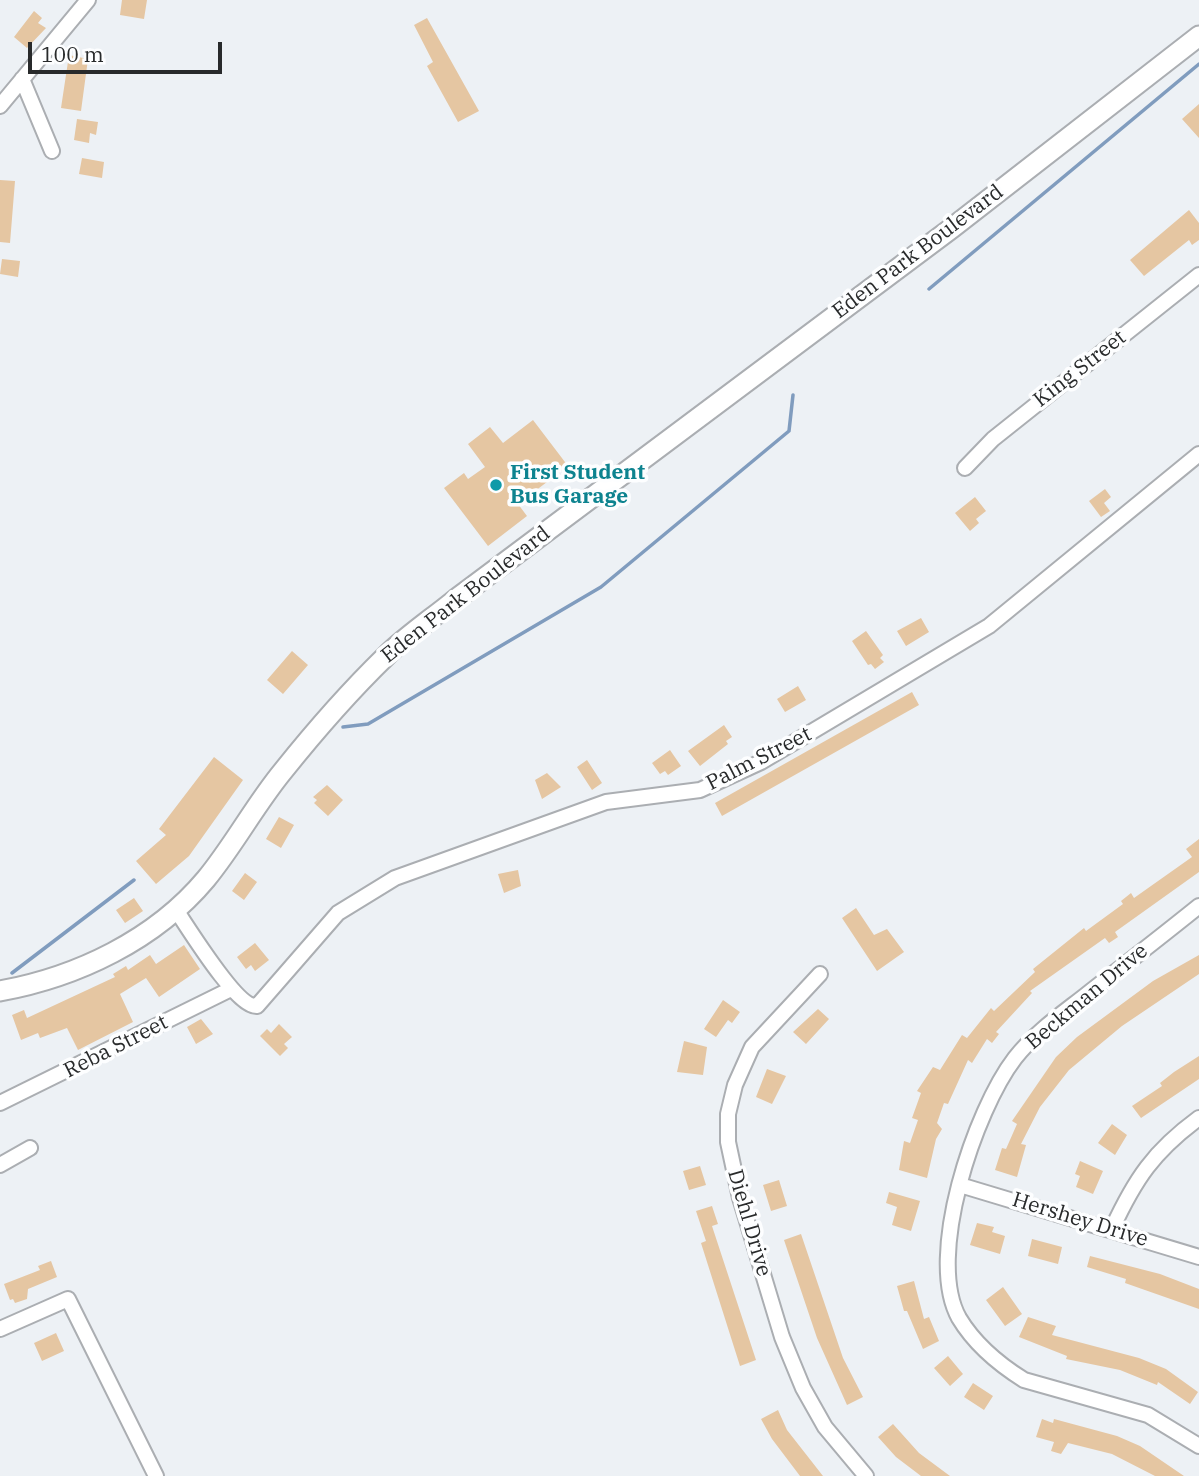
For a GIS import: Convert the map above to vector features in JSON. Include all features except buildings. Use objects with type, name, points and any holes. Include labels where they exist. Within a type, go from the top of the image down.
[{"type":"main road","name":"Eden Park Boulevard","points":[[0,991],[69,972],[114,952],[176,910],[206,879],[281,772],[339,704],[387,654],[456,599],[952,228],[1199,36]]},
{"type":"street","points":[[0,106],[88,0]]},
{"type":"street","points":[[23,79],[52,151]]},
{"type":"street","name":"King Street","points":[[965,468],[993,439],[1199,275]]},
{"type":"street","name":"Palm Street","points":[[176,910],[232,989],[247,1005],[253,1007],[262,1004],[338,913],[395,878],[606,802],[700,790],[761,762],[989,626],[1199,454]]},
{"type":"street","name":"Beckman Drive","points":[[1199,906],[1046,1026],[1015,1058],[986,1107],[960,1185],[950,1226],[946,1269],[959,1317],[979,1343],[1006,1369],[1024,1380],[1148,1415],[1199,1446]]},
{"type":"street","name":"Diehl Drive","points":[[820,974],[752,1047],[735,1085],[728,1114],[727,1142],[740,1198],[782,1337],[803,1388],[825,1427],[866,1476]]},
{"type":"street","name":"Reba Street","points":[[0,1103],[232,989]]},
{"type":"street","points":[[1112,1229],[1134,1182],[1160,1149],[1199,1118]]},
{"type":"street","points":[[0,1164],[30,1148]]},
{"type":"street","name":"Hershey Drive","points":[[960,1185],[1199,1257]]},
{"type":"street","points":[[0,1329],[68,1299],[156,1476]]},
{"type":"waterway","points":[[929,289],[1199,64]]},
{"type":"waterway","points":[[343,727],[368,724],[601,587],[789,431],[793,395]]},
{"type":"waterway","points":[[12,973],[134,880]]},
{"type":"place","name":"First Student Bus Garage","points":[[496,485]]}]
